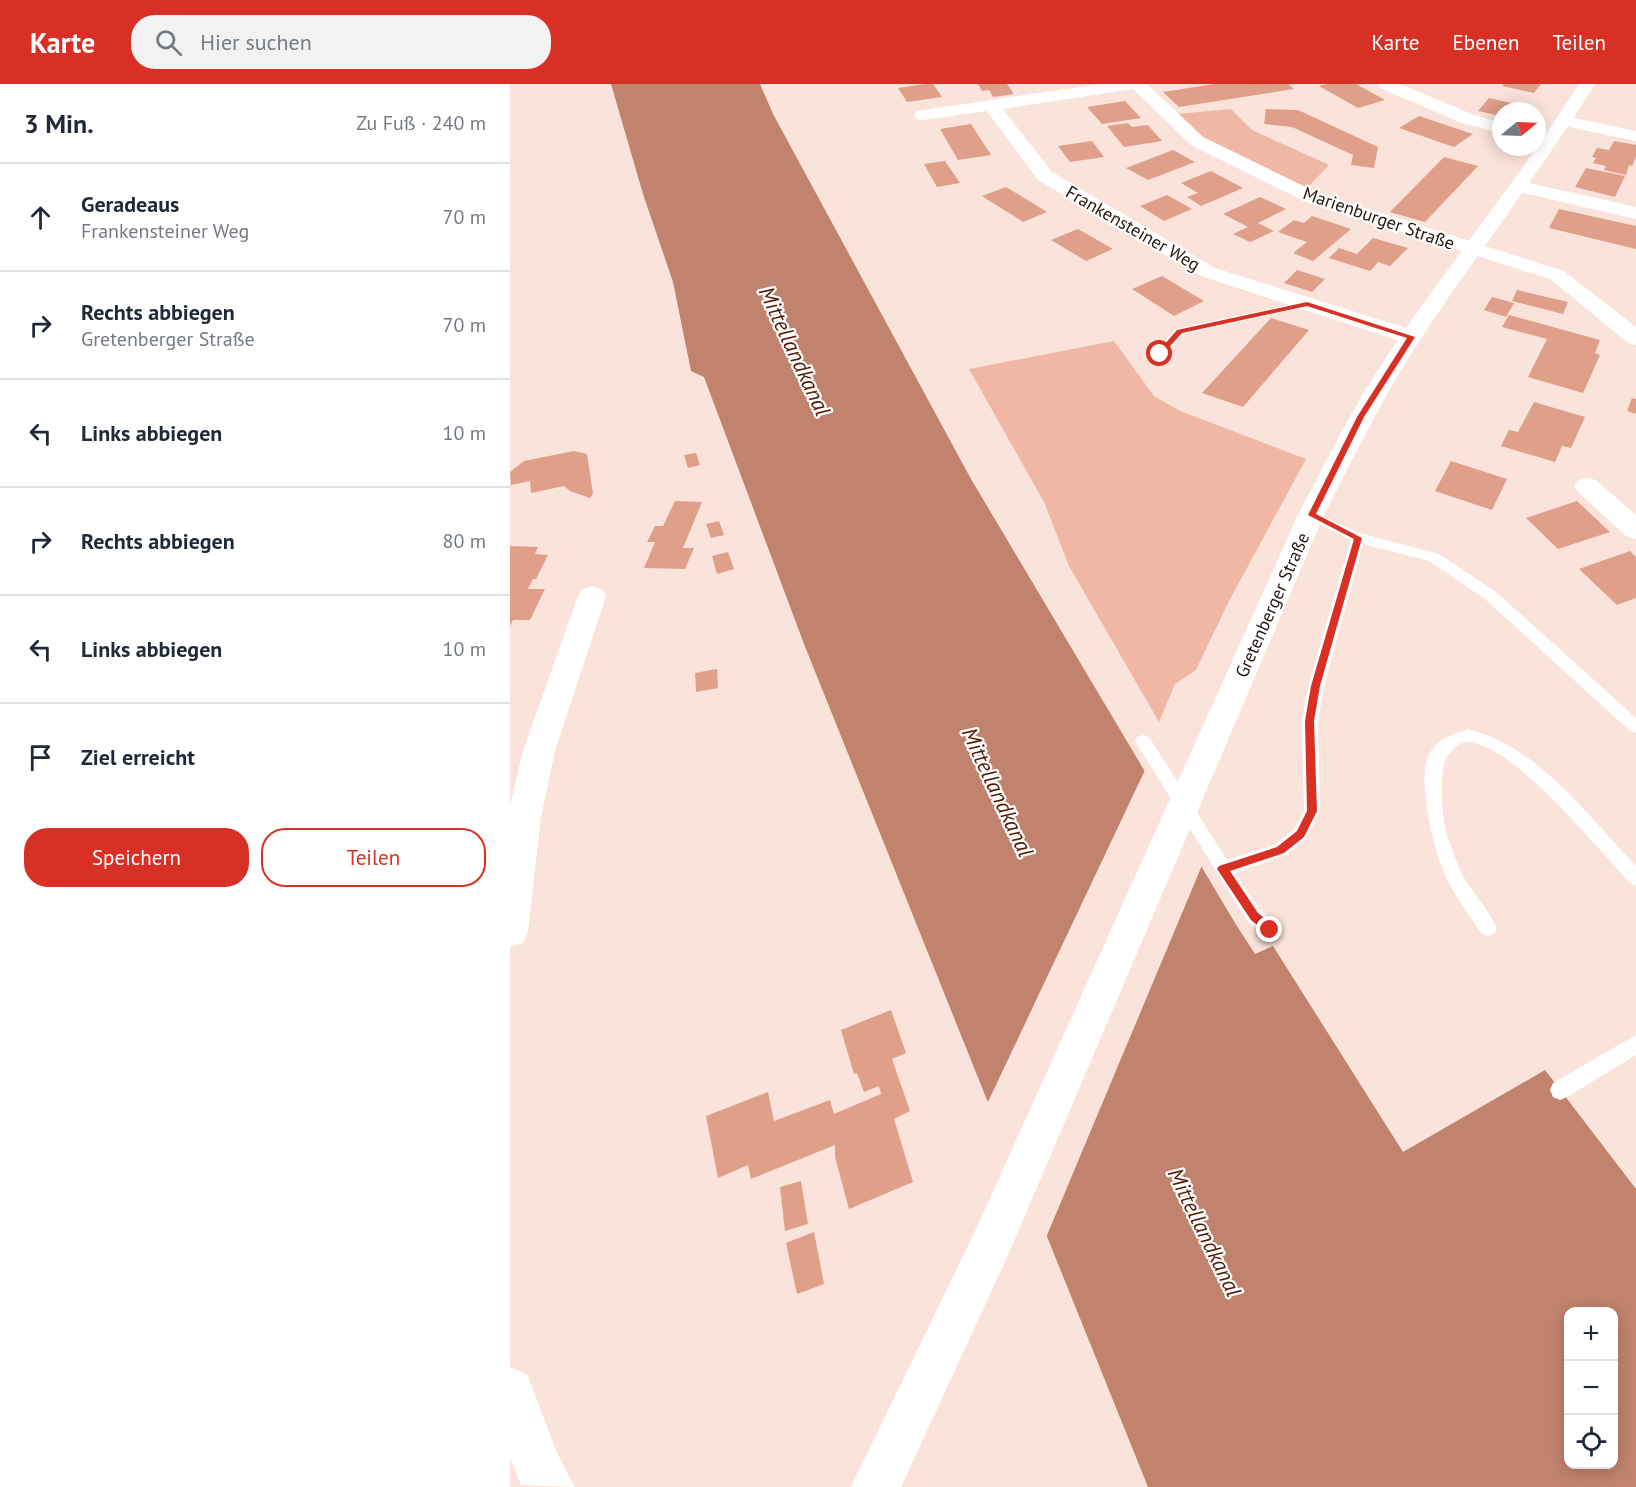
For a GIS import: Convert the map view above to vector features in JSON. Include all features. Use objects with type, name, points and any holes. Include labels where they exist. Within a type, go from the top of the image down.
[{"type":"street","points":[[923,114],[991,105],[1055,89],[1136,84]]},
{"type":"street","name":"Marienburger Straße","points":[[1136,84],[1197,141],[1311,197],[1557,275],[1636,338]]},
{"type":"street","points":[[1386,84],[1468,119],[1492,126]]},
{"type":"street","name":"Gretenberger Straße","points":[[1546,138],[1565,121],[1587,84]]},
{"type":"street","name":"Frankensteiner Weg","points":[[991,105],[1045,176],[1208,272],[1411,337]]},
{"type":"street","points":[[1565,121],[1636,136]]},
{"type":"street","name":"Gretenberger Straße","points":[[876,1487],[993,1240],[1311,515],[1361,417],[1411,337],[1521,187],[1536,156]]},
{"type":"street","points":[[1521,187],[1636,213]]},
{"type":"street","points":[[1587,486],[1636,530]]},
{"type":"street","points":[[510,931],[524,817],[538,752],[592,596]]},
{"type":"street","points":[[510,1391],[538,1468],[550,1487]]},
{"type":"lane","name":"Frankensteiner Weg","points":[[1160,354],[1180,331],[1307,304]]},
{"type":"lane","points":[[1311,515],[1358,538],[1434,557],[1490,595],[1636,727]]},
{"type":"lane","points":[[1223,869],[1280,850],[1300,834],[1312,811],[1310,721],[1316,686],[1358,538]]},
{"type":"lane","points":[[1488,928],[1455,878],[1438,833],[1434,788],[1435,759],[1451,741],[1468,735],[1487,740],[1519,760],[1552,789],[1636,878]]},
{"type":"lane","points":[[1143,741],[1254,916],[1270,930]]},
{"type":"lane","points":[[1560,1090],[1636,1044]]},
{"type":"shaded area","points":[[1231,109],[1252,130],[1329,165],[1305,190],[1201,138],[1177,114]]},
{"type":"shaded area","points":[[1114,341],[1154,396],[1180,411],[1306,459],[1228,603],[1196,670],[1175,684],[1159,722],[1069,566],[1044,502],[969,369]]},
{"type":"water","name":"Mittellandkanal","points":[[611,84],[760,84],[773,114],[971,479],[1235,923],[1255,954],[1273,946],[1403,1152],[1545,1070],[1636,1189],[1636,1487],[1148,1487],[1048,1239],[985,1095],[804,644],[704,377],[691,371],[673,282],[643,194]]},
{"type":"pier","points":[[1146,768],[1203,863],[1045,1240],[986,1106]]},
{"type":"building","points":[[933,84],[942,97],[907,102],[898,88]]},
{"type":"building","points":[[978,84],[1007,84],[1014,94],[993,97],[989,90],[982,91]]},
{"type":"building","points":[[1214,84],[1288,84],[1294,89],[1179,107],[1163,92]]},
{"type":"building","points":[[1356,84],[1385,100],[1358,108],[1319,86]]},
{"type":"building","points":[[1504,84],[1541,84],[1534,93],[1502,86]]},
{"type":"building","points":[[1489,98],[1507,102],[1492,102],[1492,114],[1478,111]]},
{"type":"building","points":[[1125,101],[1141,118],[1102,124],[1087,107]]},
{"type":"building","points":[[1266,109],[1298,110],[1378,147],[1374,168],[1351,165],[1353,155],[1292,127],[1264,124]]},
{"type":"building","points":[[1419,116],[1473,134],[1454,147],[1399,128]]},
{"type":"building","points":[[1128,123],[1132,127],[1148,125],[1162,141],[1124,147],[1107,126]]},
{"type":"building","points":[[971,124],[991,155],[958,160],[940,129]]},
{"type":"building","points":[[1092,141],[1104,157],[1070,162],[1058,146]]},
{"type":"building","points":[[1614,141],[1636,145],[1636,157],[1632,166],[1629,165],[1626,175],[1604,170],[1606,166],[1593,163],[1596,158],[1592,157],[1597,148],[1609,150]]},
{"type":"building","points":[[1173,150],[1195,162],[1148,180],[1126,168]]},
{"type":"building","points":[[1444,157],[1478,166],[1425,222],[1390,212]]},
{"type":"building","points":[[945,161],[960,183],[937,187],[924,164]]},
{"type":"building","points":[[1586,168],[1625,176],[1615,197],[1575,187]]},
{"type":"building","points":[[1211,171],[1243,188],[1201,206],[1187,197],[1198,193],[1181,183]]},
{"type":"building","points":[[1006,187],[1047,212],[1023,222],[982,196]]},
{"type":"building","points":[[1167,195],[1192,209],[1164,221],[1140,206]]},
{"type":"building","points":[[1260,197],[1286,209],[1258,223],[1274,231],[1250,242],[1233,234],[1248,227],[1223,214]]},
{"type":"building","points":[[1559,209],[1636,226],[1636,249],[1549,228]]},
{"type":"building","points":[[1312,216],[1351,229],[1313,261],[1293,253],[1307,242],[1278,232],[1294,220],[1304,223]]},
{"type":"building","points":[[1078,229],[1113,249],[1086,261],[1051,240]]},
{"type":"building","points":[[1373,238],[1408,248],[1390,266],[1378,262],[1370,271],[1329,258],[1339,248],[1357,254]]},
{"type":"building","points":[[1297,270],[1325,279],[1312,292],[1284,283]]},
{"type":"building","points":[[1162,276],[1204,301],[1174,316],[1132,289]]},
{"type":"building","points":[[1517,290],[1568,302],[1563,314],[1512,301]]},
{"type":"building","points":[[1492,297],[1514,303],[1506,317],[1484,310]]},
{"type":"building","points":[[1509,315],[1600,340],[1595,353],[1600,355],[1583,393],[1528,377],[1547,339],[1502,327]]},
{"type":"building","points":[[1271,318],[1309,330],[1243,407],[1202,393]]},
{"type":"building","points":[[1632,398],[1636,399],[1636,414],[1627,411]]},
{"type":"building","points":[[1534,402],[1585,417],[1571,448],[1562,446],[1555,462],[1501,446],[1509,430],[1518,432]]},
{"type":"building","points":[[574,451],[587,454],[593,494],[590,498],[570,491],[564,486],[531,493],[530,481],[511,485],[510,472],[524,461]]},
{"type":"building","points":[[696,453],[700,465],[688,468],[684,455]]},
{"type":"building","points":[[1451,461],[1507,479],[1492,510],[1435,491]]},
{"type":"building","points":[[675,501],[702,502],[683,548],[694,548],[685,569],[644,568],[655,542],[647,542],[655,526],[663,526]]},
{"type":"building","points":[[1577,501],[1610,532],[1558,549],[1526,518]]},
{"type":"building","points":[[719,521],[724,535],[711,538],[706,524]]},
{"type":"building","points":[[510,546],[538,547],[535,554],[548,555],[536,579],[533,579],[528,589],[545,589],[530,620],[513,620],[510,626]]},
{"type":"building","points":[[1630,551],[1636,557],[1636,598],[1617,605],[1579,569]]},
{"type":"building","points":[[728,552],[734,569],[717,574],[712,556]]},
{"type":"building","points":[[717,669],[718,688],[696,692],[695,673]]},
{"type":"building","points":[[891,1010],[906,1053],[892,1059],[910,1111],[894,1119],[913,1182],[849,1209],[835,1157],[835,1145],[751,1179],[748,1165],[718,1178],[706,1116],[768,1092],[774,1121],[830,1100],[834,1114],[881,1094],[879,1086],[864,1092],[857,1073],[854,1074],[841,1030]]},
{"type":"building","points":[[801,1181],[808,1224],[785,1231],[780,1187]]},
{"type":"building","points":[[814,1232],[824,1284],[797,1294],[786,1243]]},
{"type":"route","points":[[1160,354],[1180,331],[1307,304],[1411,337],[1361,417],[1311,515],[1358,538],[1316,686],[1310,721],[1312,811],[1300,834],[1280,850],[1223,869],[1254,916],[1270,930]]}]
